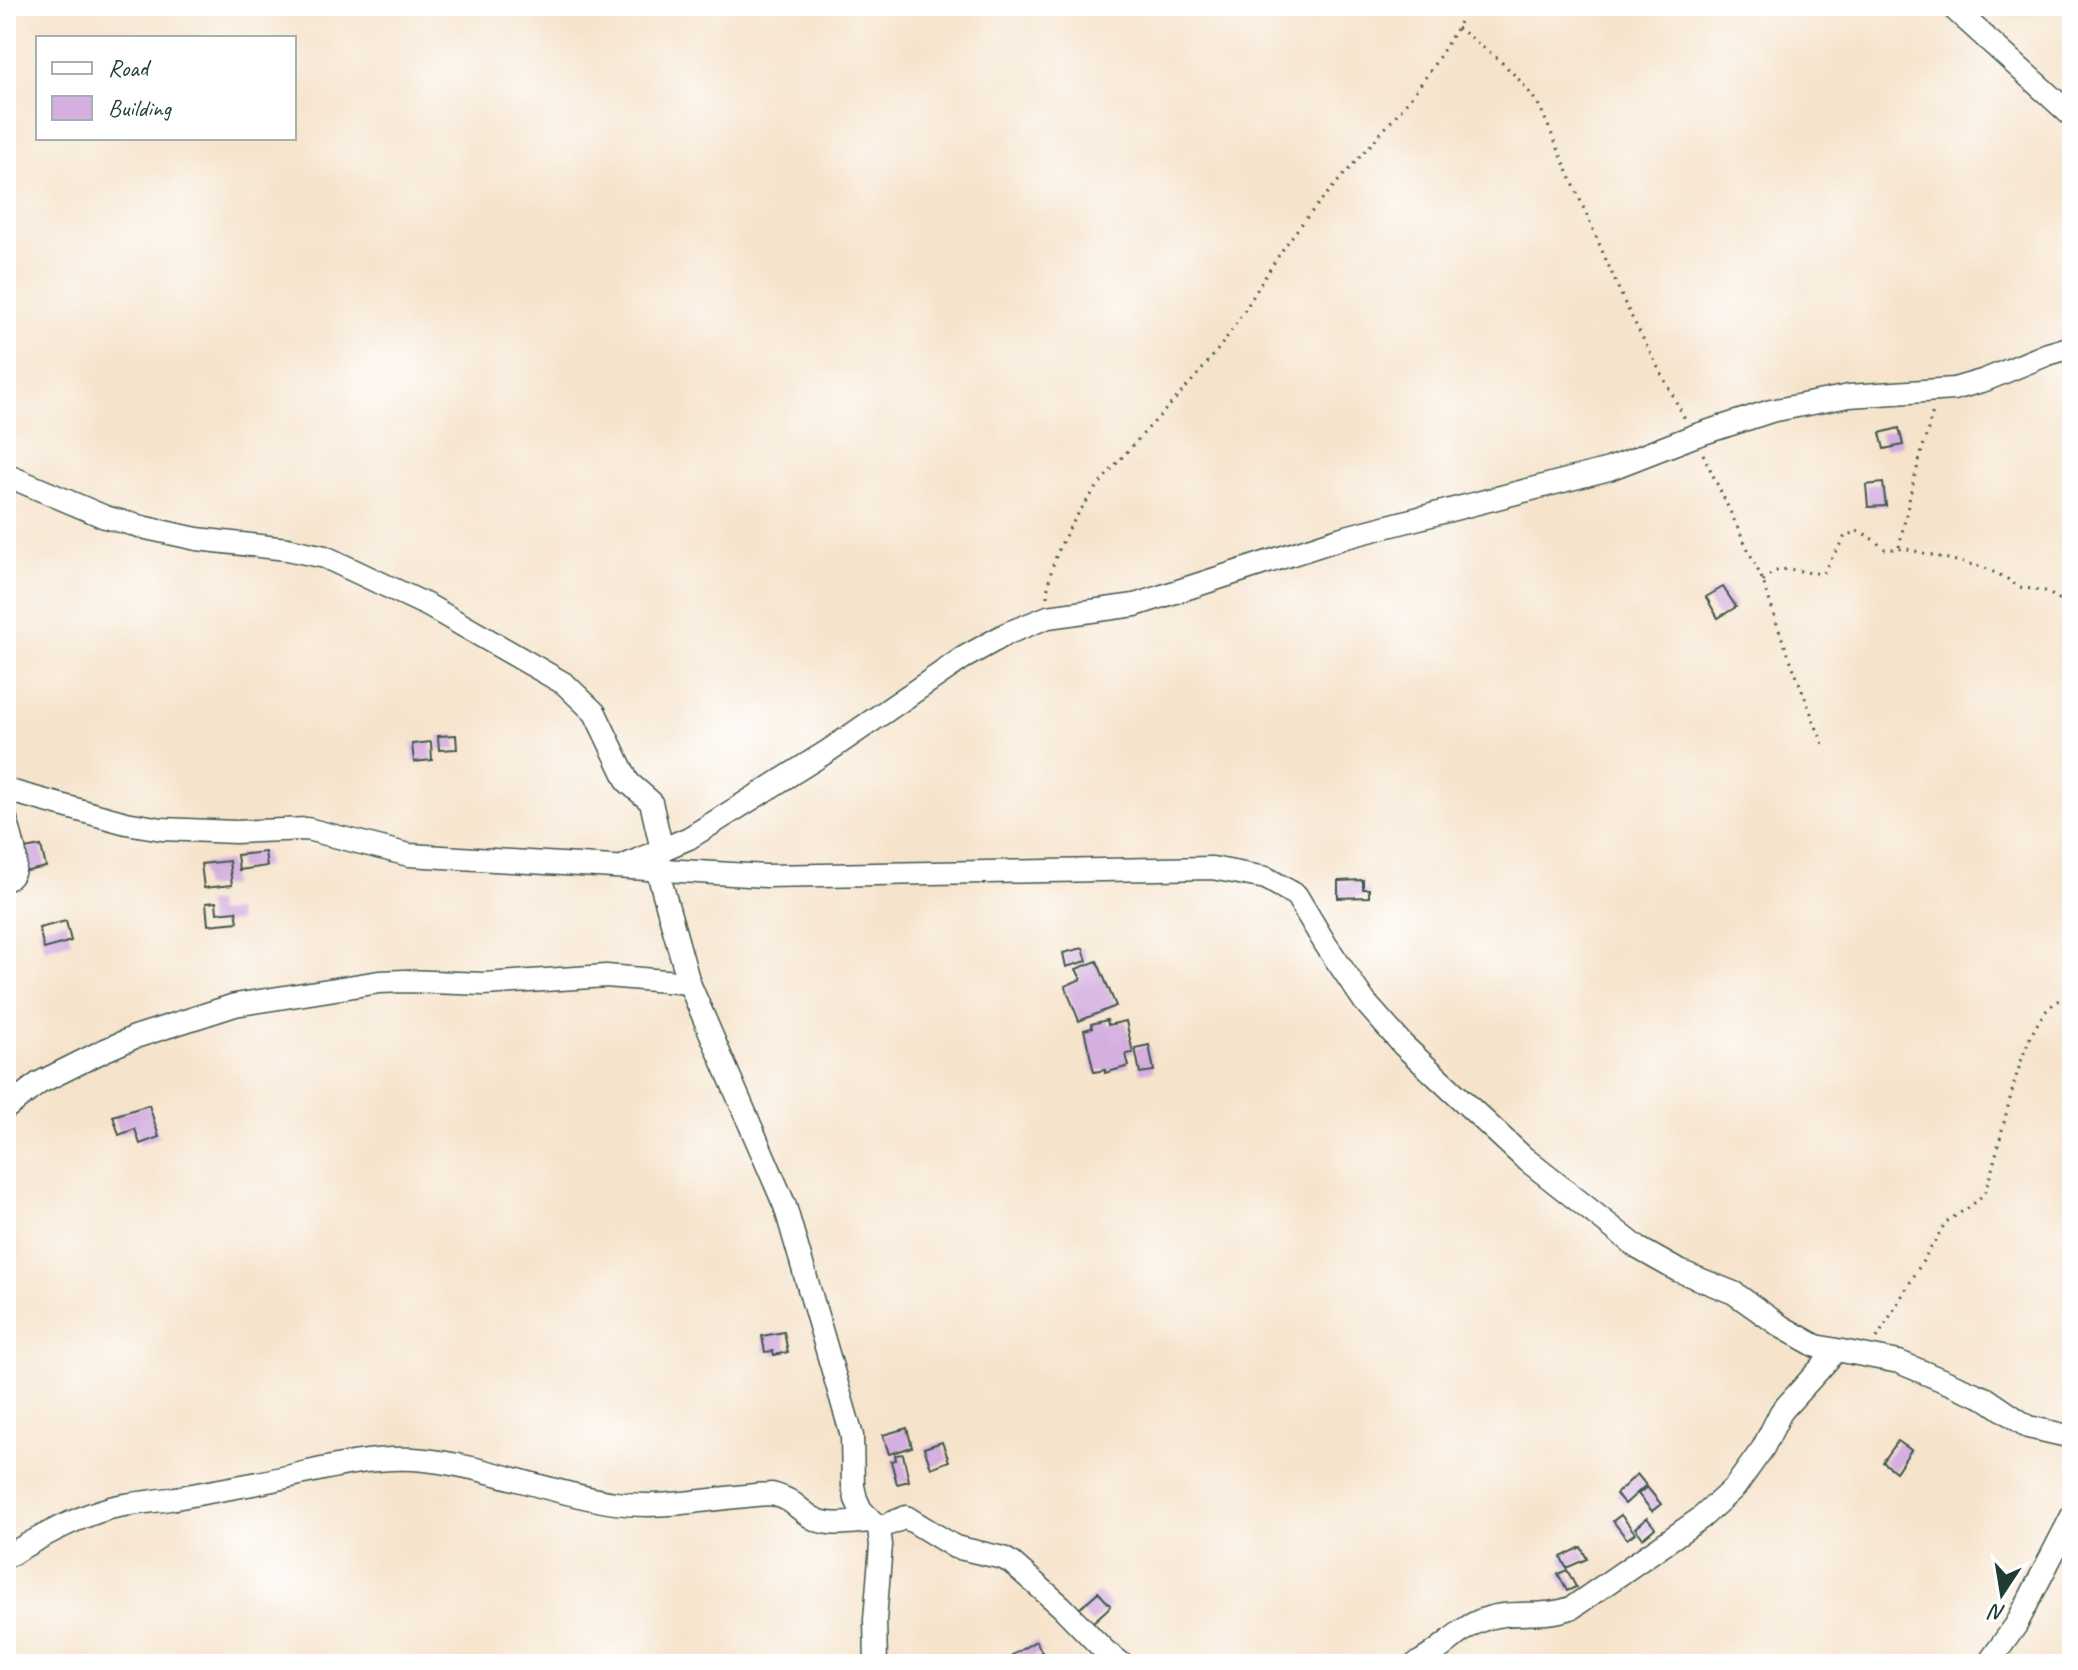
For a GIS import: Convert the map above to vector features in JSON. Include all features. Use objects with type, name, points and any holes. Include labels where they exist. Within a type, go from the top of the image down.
[{"type":"street","points":[[1951,6],[2072,116]]},
{"type":"street","points":[[660,859],[782,781],[963,658],[1008,633],[1048,617],[1135,605],[1342,538],[1609,469],[1694,436],[1771,411],[1849,396],[1939,392],[1985,380],[2072,347]]},
{"type":"street","points":[[6,475],[105,517],[146,528],[197,539],[287,549],[325,557],[429,606],[565,684],[583,698],[595,713],[628,782],[651,802],[660,859],[689,983],[785,1206],[852,1436],[856,1499],[874,1524],[881,1545],[875,1620],[876,1664]]},
{"type":"street","points":[[6,790],[126,823],[162,829],[235,832],[307,829],[409,855],[623,866],[660,859],[766,876],[1212,868],[1266,878],[1296,895],[1365,1002],[1403,1045],[1523,1157],[1638,1248],[1677,1270],[1734,1293],[1803,1341],[1836,1351],[1899,1362],[1973,1392],[1998,1405],[2028,1427],[2072,1437]]},
{"type":"street","points":[[6,819],[16,865],[12,876],[6,880]]},
{"type":"street","points":[[6,1108],[39,1083],[103,1051],[148,1032],[235,1005],[379,982],[484,984],[606,976],[689,983]]},
{"type":"street","points":[[1416,1664],[1435,1654],[1461,1630],[1485,1618],[1509,1613],[1557,1612],[1573,1607],[1701,1518],[1735,1487],[1781,1412],[1836,1351]]},
{"type":"street","points":[[6,1557],[87,1516],[111,1508],[255,1484],[341,1465],[412,1459],[447,1463],[563,1493],[618,1503],[651,1505],[772,1494],[789,1499],[811,1517],[825,1523],[874,1524],[906,1517],[955,1547],[1003,1558],[1061,1606],[1122,1664]]},
{"type":"street","points":[[1988,1664],[2024,1611],[2072,1516]]},
{"type":"path","points":[[1048,617],[1051,570],[1069,529],[1085,505],[1147,427],[1216,353],[1281,251],[1423,80],[1469,6]]},
{"type":"path","points":[[1457,28],[1496,56],[1521,80],[1540,107],[1626,306],[1694,436],[1763,581],[1824,747]]},
{"type":"path","points":[[1899,548],[1912,487],[1939,392]]},
{"type":"path","points":[[1763,581],[1771,573],[1785,569],[1823,573],[1840,543],[1852,532],[1863,532],[1885,549],[1899,548],[1985,568],[2019,587],[2045,591],[2064,602],[2072,601]]},
{"type":"path","points":[[1866,1355],[1946,1222],[1984,1194],[2027,1047],[2045,1012],[2072,994]]},
{"type":"building","points":[[1899,428],[1903,445],[1884,449],[1880,433]]},
{"type":"building","points":[[1883,483],[1886,506],[1868,507],[1866,485]]},
{"type":"building","points":[[1723,587],[1736,607],[1718,618],[1706,597]]},
{"type":"building","points":[[456,735],[457,749],[439,750],[438,736]]},
{"type":"building","points":[[431,742],[432,760],[414,762],[412,744]]},
{"type":"building","points":[[41,846],[46,867],[23,872],[19,850]]},
{"type":"building","points":[[265,852],[267,866],[239,870],[237,855]]},
{"type":"building","points":[[229,861],[232,885],[204,888],[201,864]]},
{"type":"building","points":[[1363,880],[1363,889],[1369,889],[1369,897],[1338,898],[1338,881]]},
{"type":"building","points":[[216,902],[217,913],[236,911],[238,922],[208,925],[206,903]]},
{"type":"building","points":[[66,921],[71,941],[44,949],[39,928]]},
{"type":"building","points":[[1083,948],[1087,961],[1066,967],[1063,953]]},
{"type":"building","points":[[1097,961],[1116,1006],[1079,1021],[1065,986],[1081,979],[1076,969]]},
{"type":"building","points":[[1107,1020],[1108,1025],[1126,1021],[1133,1053],[1126,1054],[1129,1066],[1105,1073],[1105,1070],[1094,1072],[1084,1030],[1092,1028],[1091,1024]]},
{"type":"building","points":[[1149,1045],[1154,1071],[1140,1073],[1135,1048]]},
{"type":"building","points":[[149,1105],[159,1137],[140,1144],[135,1129],[119,1135],[113,1116]]},
{"type":"building","points":[[784,1332],[788,1352],[774,1355],[773,1351],[765,1352],[762,1336]]},
{"type":"building","points":[[907,1428],[912,1447],[889,1454],[883,1435]]},
{"type":"building","points":[[1898,1441],[1911,1450],[1896,1472],[1883,1462]]},
{"type":"building","points":[[942,1442],[949,1461],[931,1468],[924,1448]]},
{"type":"building","points":[[903,1454],[909,1481],[897,1484],[891,1461],[896,1460],[895,1455]]},
{"type":"building","points":[[1637,1474],[1646,1485],[1625,1504],[1616,1494]]},
{"type":"building","points":[[1647,1487],[1661,1504],[1652,1511],[1638,1494]]},
{"type":"building","points":[[1621,1515],[1635,1533],[1627,1539],[1613,1521]]},
{"type":"building","points":[[1647,1518],[1655,1528],[1643,1538],[1635,1528]]},
{"type":"building","points":[[1581,1547],[1587,1559],[1566,1568],[1561,1557]]},
{"type":"building","points":[[1567,1570],[1576,1587],[1567,1591],[1558,1574]]},
{"type":"building","points":[[1098,1592],[1111,1606],[1092,1623],[1079,1609]]},
{"type":"building","points":[[1036,1641],[1042,1652],[1017,1664],[1012,1655]]}]
